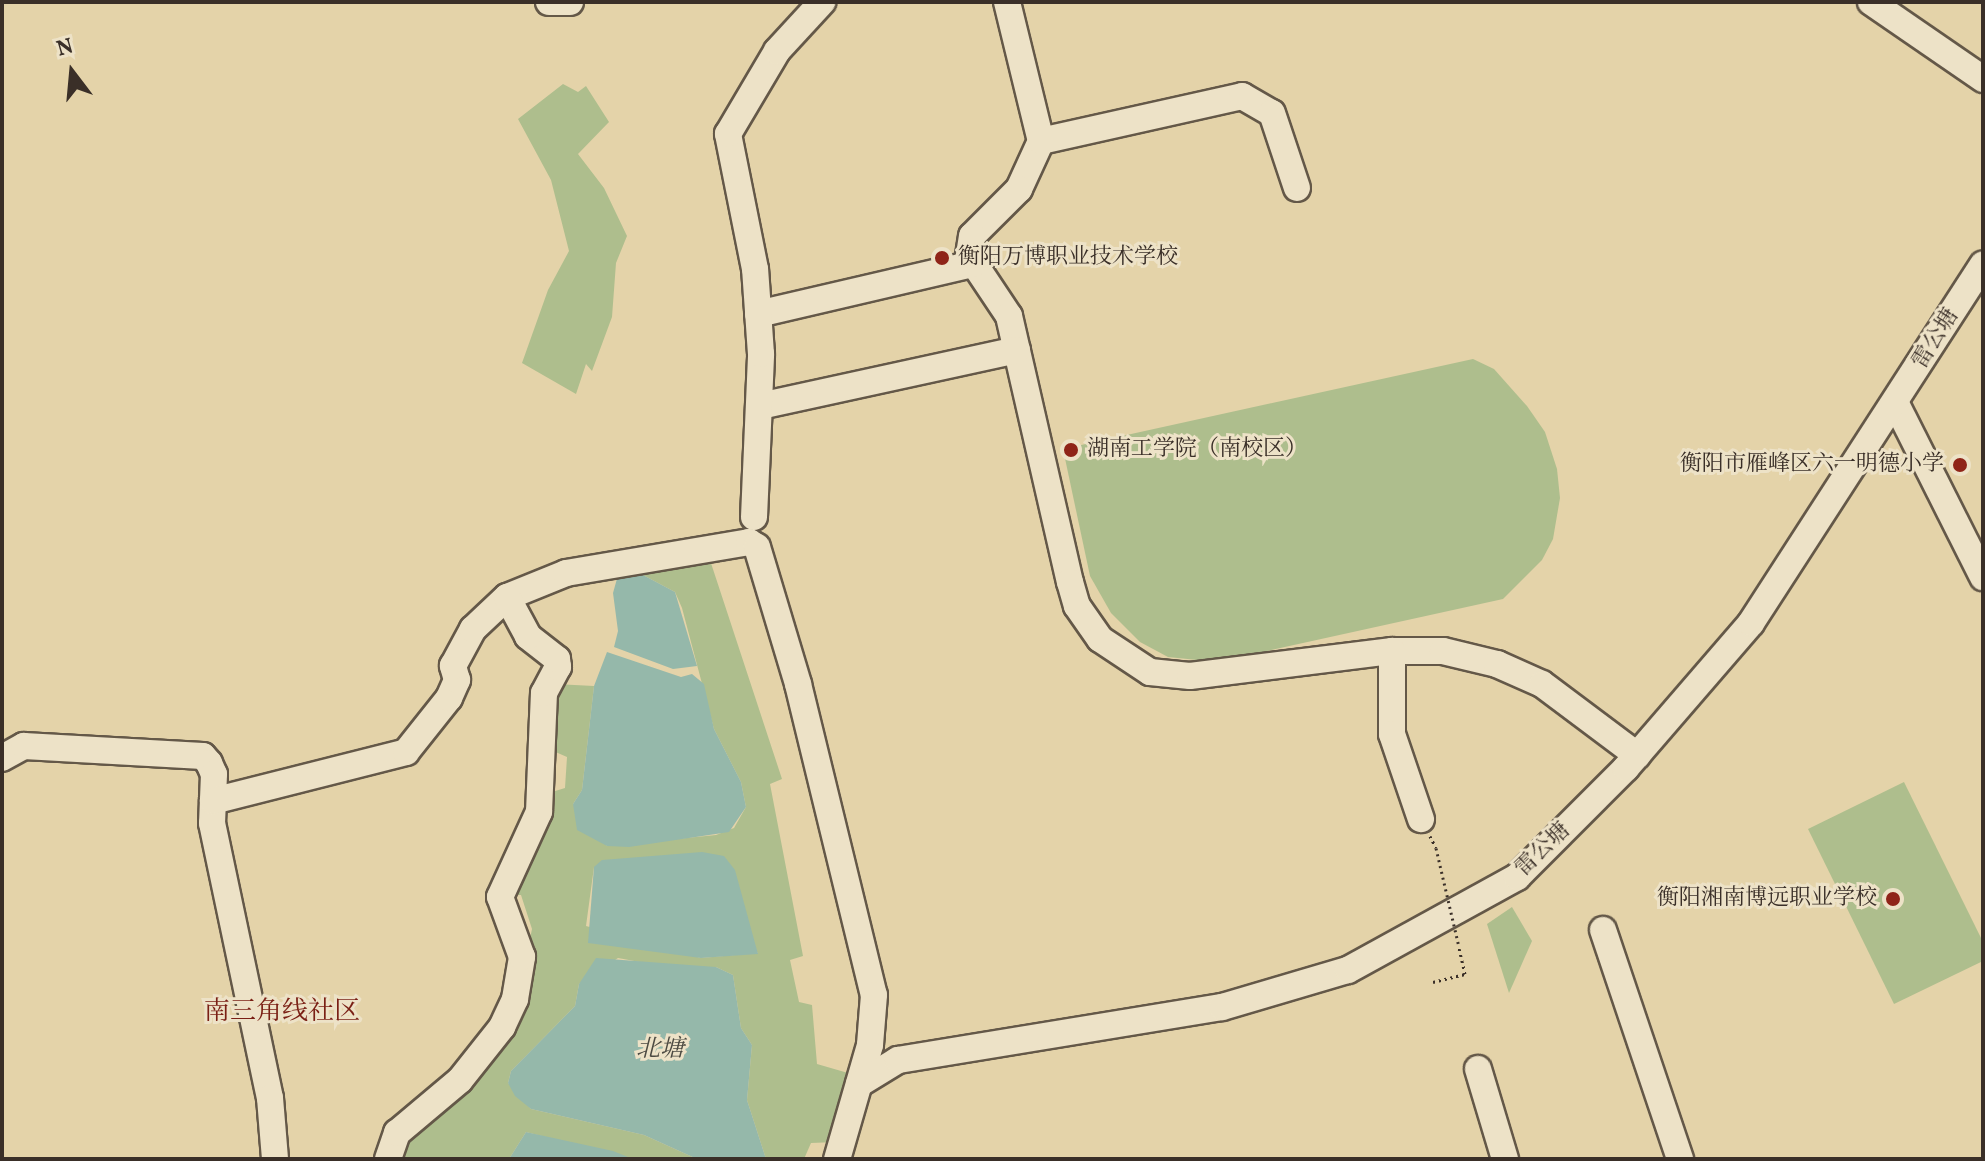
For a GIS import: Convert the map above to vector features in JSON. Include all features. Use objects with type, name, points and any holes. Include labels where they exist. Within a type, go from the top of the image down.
[{"type":"street","points":[[549,2],[570,2]]},
{"type":"street","points":[[754,517],[760,406],[755,269],[728,134],[777,51],[822,2]]},
{"type":"street","points":[[1007,2],[1041,141],[1019,189],[972,236],[973,264],[1009,316],[1070,582],[1077,606],[1100,639],[1150,672],[1190,676],[1392,651],[1443,651],[1497,664],[1542,684],[1637,755]]},
{"type":"street","points":[[1871,2],[1983,79]]},
{"type":"street","points":[[1041,141],[1242,96],[1272,113],[1297,188]]},
{"type":"street","points":[[758,314],[973,264]]},
{"type":"street","name":"雷公塘","points":[[859,1084],[898,1060],[1222,1007],[1348,970],[1517,877],[1637,755],[1751,623],[1896,404],[1983,264]]},
{"type":"street","points":[[760,406],[1017,350]]},
{"type":"street","points":[[1896,404],[1983,577]]},
{"type":"street","points":[[213,801],[406,752],[449,698],[457,680],[453,666],[473,629],[507,597],[566,573],[749,542],[757,547],[798,684],[871,981],[872,1021],[859,1084],[837,1159]]},
{"type":"street","points":[[388,1159],[397,1133],[460,1080],[502,1027],[515,999],[522,957],[500,897],[539,812],[544,693],[558,667],[557,659],[528,636],[507,597]]},
{"type":"street","points":[[1392,651],[1392,734],[1421,819]]},
{"type":"street","points":[[2,758],[24,746],[203,756],[214,774],[212,823],[270,1098],[275,1159]]},
{"type":"street","points":[[1603,930],[1680,1159]]},
{"type":"street","points":[[872,1021],[898,1060]]},
{"type":"street","points":[[1478,1069],[1505,1159]]},
{"type":"path","points":[[1433,982],[1465,974],[1436,848]]},
{"type":"green space","points":[[563,84],[578,92],[586,86],[609,122],[578,154],[604,188],[627,236],[616,263],[612,317],[592,371],[586,364],[576,394],[522,363],[548,290],[569,251],[551,180],[518,119]]},
{"type":"green space","points":[[1473,359],[1494,369],[1527,406],[1545,432],[1557,469],[1560,498],[1553,539],[1542,560],[1503,599],[1217,662],[1168,657],[1140,642],[1111,613],[1090,576],[1063,449]]},
{"type":"green space","points":[[708,554],[782,779],[770,784],[803,956],[790,960],[799,1002],[812,1005],[817,1064],[848,1073],[836,1142],[811,1143],[804,1159],[766,1159],[747,1100],[752,1045],[741,1028],[733,975],[716,967],[667,967],[618,958],[579,984],[575,1006],[511,1071],[508,1083],[531,1109],[644,1135],[697,1159],[633,1159],[526,1132],[509,1159],[400,1159],[405,1151],[402,1140],[470,1076],[525,962],[532,929],[521,895],[509,895],[552,792],[565,788],[567,757],[551,750],[555,684],[594,686],[582,790],[573,804],[607,846],[716,835],[734,828],[746,807],[741,782],[714,729],[675,592],[628,567]],"holes":[[[594,867],[758,953],[701,958],[586,926]]]},
{"type":"green space","points":[[1904,782],[1983,942],[1983,961],[1894,1004],[1808,829]]},
{"type":"green space","points":[[1512,907],[1532,941],[1509,993],[1487,924]]},
{"type":"water","points":[[628,567],[675,592],[697,666],[673,669],[614,647],[618,631],[613,593],[620,568]]},
{"type":"water","points":[[607,652],[681,677],[692,674],[704,684],[714,729],[741,782],[746,807],[729,832],[629,847],[607,846],[577,830],[573,804],[582,790],[594,686]]},
{"type":"water","points":[[702,852],[724,856],[735,870],[758,954],[701,958],[588,943],[594,867],[602,860]]},
{"type":"water","name":"北塘","points":[[596,958],[716,967],[733,975],[741,1028],[752,1045],[747,1100],[766,1159],[697,1159],[644,1135],[531,1109],[515,1096],[508,1083],[511,1071],[575,1006],[579,984]]},
{"type":"water","points":[[526,1132],[613,1151],[633,1159],[509,1159]]},
{"type":"place","name":"衡阳万博职业技术学校","points":[[942,258]]},
{"type":"place","name":"湖南工学院（南校区）","points":[[1071,450]]},
{"type":"place","name":"衡阳市雁峰区六一明德小学","points":[[1960,465]]},
{"type":"place","name":"衡阳湘南博远职业学校","points":[[1893,899]]},
{"type":"district","name":"南三角线社区","points":[[282,1013]]}]
